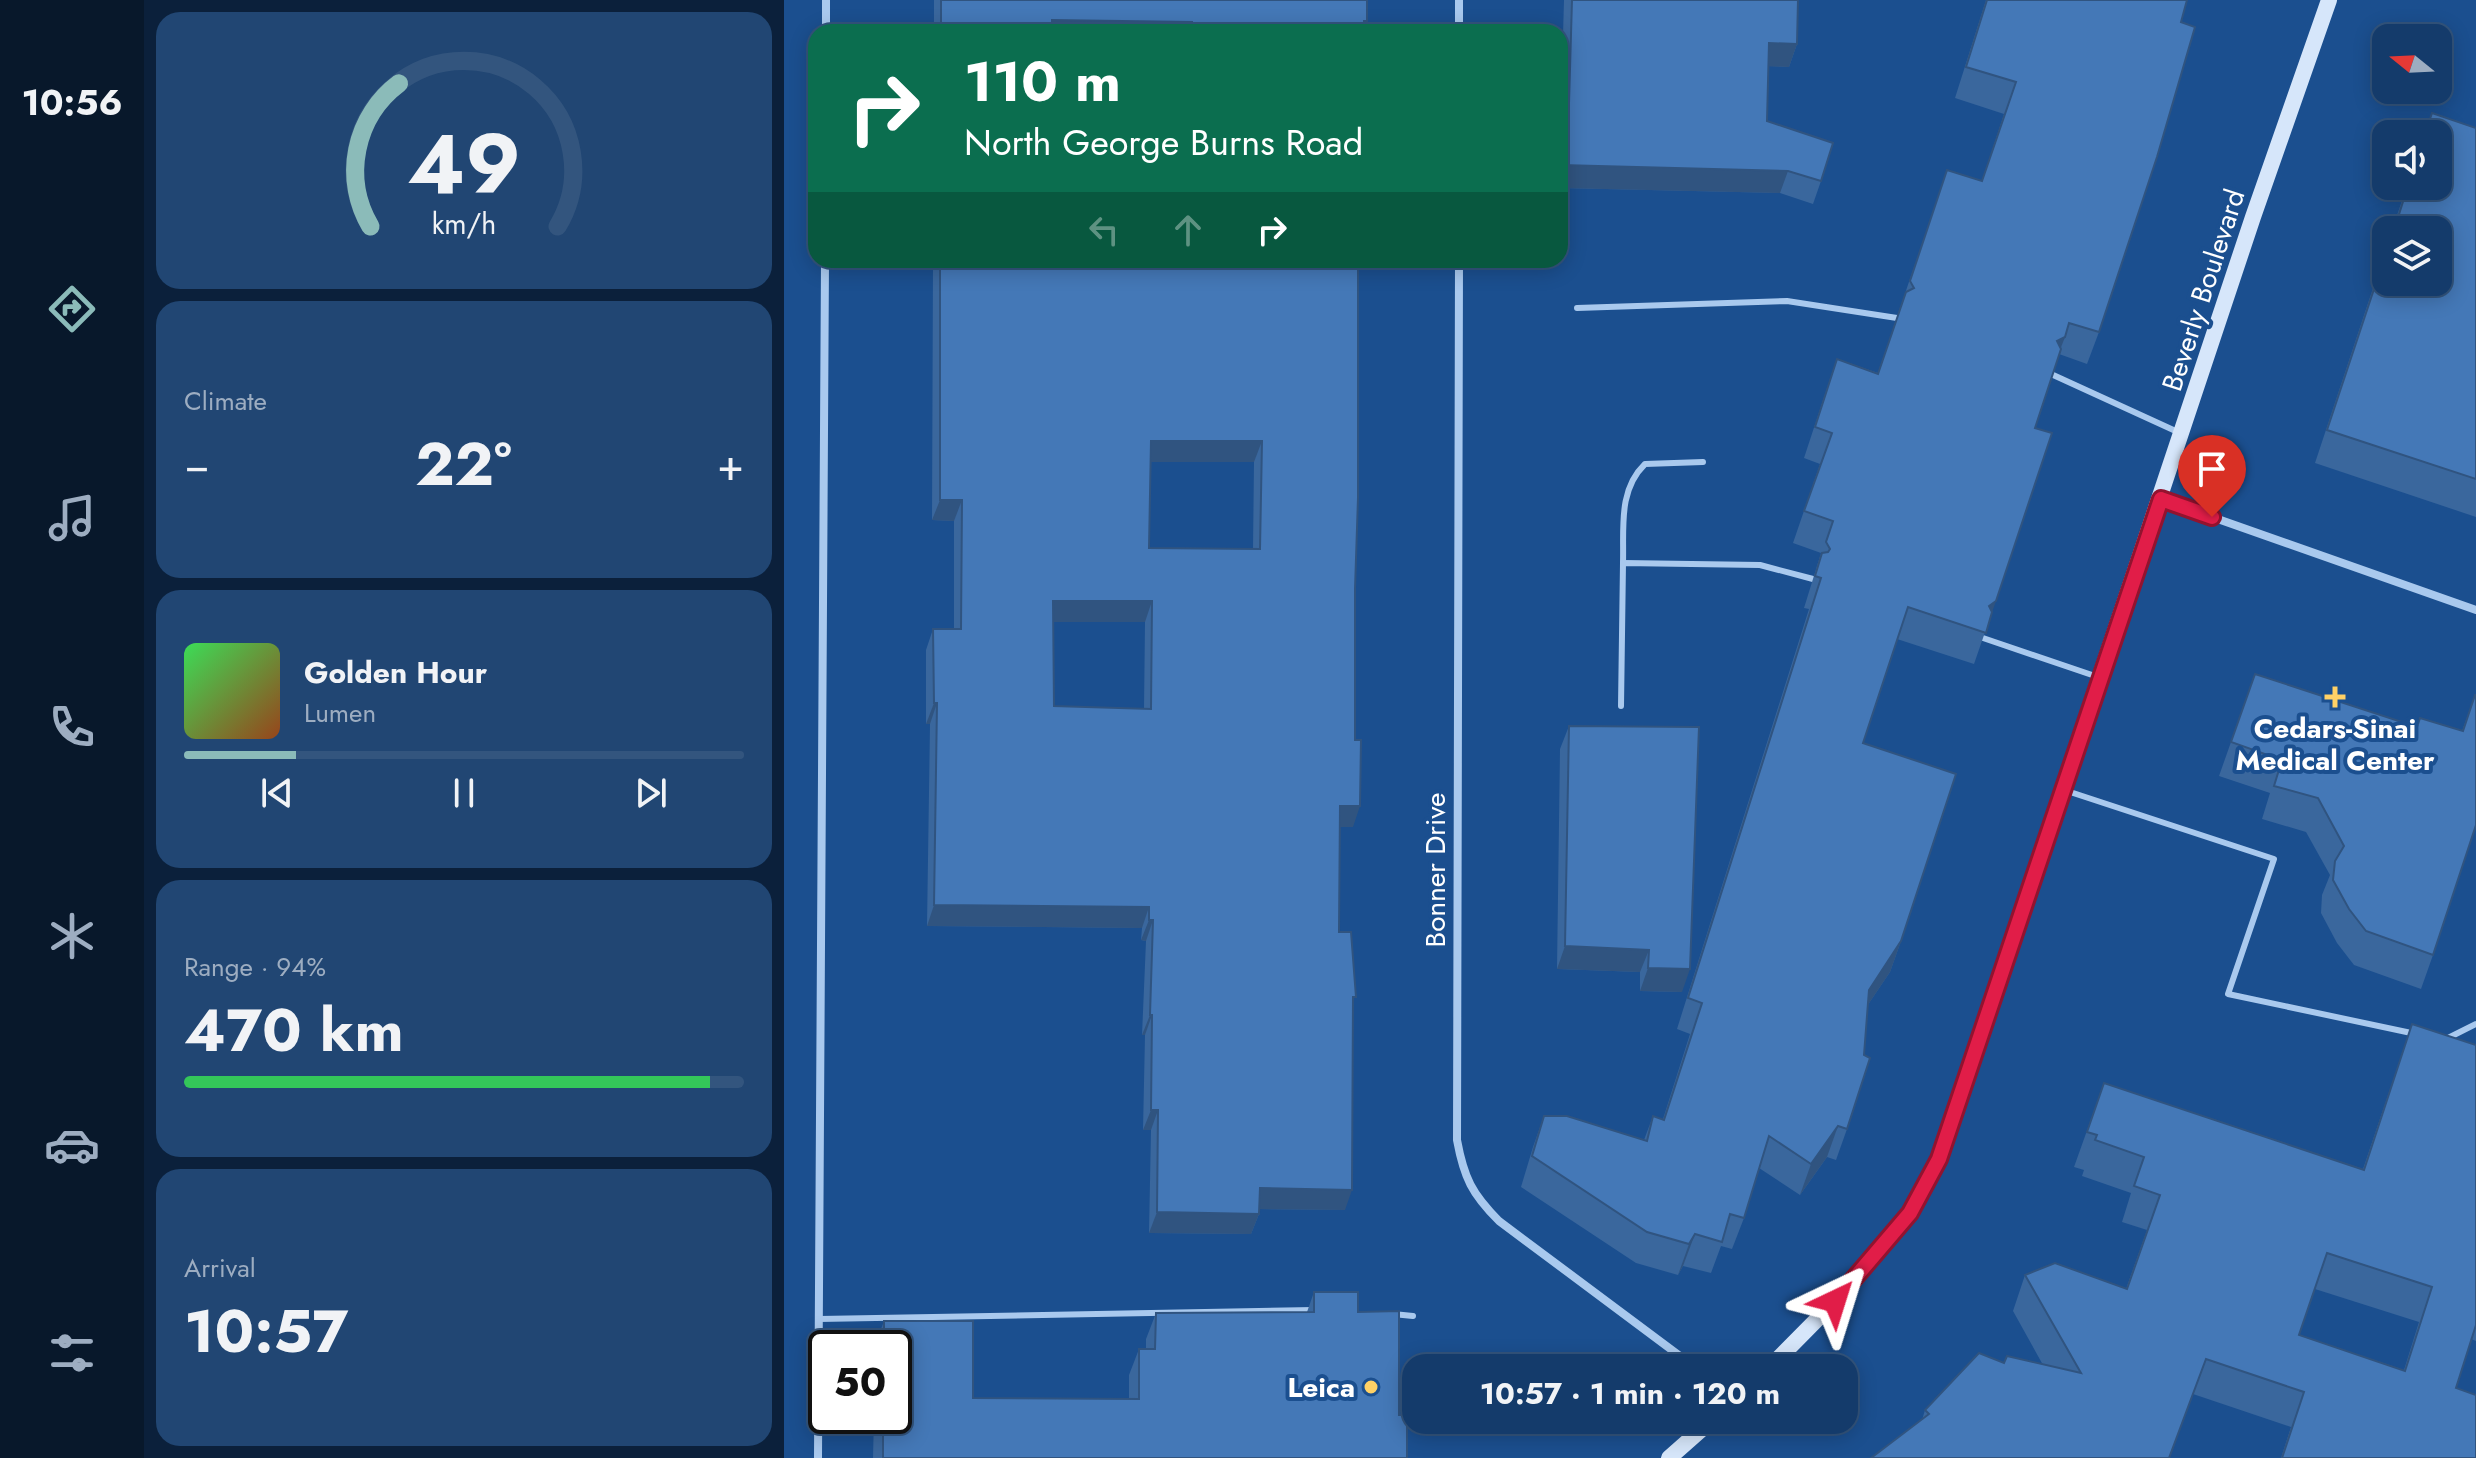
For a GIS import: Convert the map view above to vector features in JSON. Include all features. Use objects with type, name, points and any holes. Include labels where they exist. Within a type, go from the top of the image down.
[{"type":"main road","name":"Beverly Boulevard","points":[[1783,1354],[1850,1286],[1910,1213],[1939,1159],[2253,217],[2329,0]]},
{"type":"main road","points":[[1669,1458],[1696,1434]]},
{"type":"street","points":[[826,0],[826,24]]},
{"type":"street","points":[[1459,0],[1459,24]]},
{"type":"street","points":[[818,1458],[825,268]]},
{"type":"street","name":"Bonner Drive","points":[[1459,268],[1457,1140],[1463,1172],[1477,1199],[1499,1221],[1677,1354]]},
{"type":"street","points":[[2161,499],[2476,610]]},
{"type":"lane","points":[[1577,308],[1787,301],[1897,318]]},
{"type":"lane","points":[[2051,374],[2183,434]]},
{"type":"lane","points":[[1621,706],[1625,493],[1633,476],[1645,464],[1703,462]]},
{"type":"lane","points":[[1623,563],[1760,565],[1813,579]]},
{"type":"lane","points":[[1983,638],[2101,678]]},
{"type":"lane","points":[[2064,790],[2274,859],[2228,994],[2429,1037]]},
{"type":"lane","points":[[2445,1040],[2476,1024]]},
{"type":"lane","points":[[819,1319],[1318,1310]]},
{"type":"lane","points":[[1382,1314],[1413,1316]]},
{"type":"building","points":[[941,0],[1367,0],[1367,21],[1364,24],[1052,20],[1052,24],[941,24]]},
{"type":"building","points":[[1572,0],[1798,0],[1797,44],[1769,43],[1767,121],[1833,143],[1821,181],[1788,171],[1568,165]]},
{"type":"building","points":[[1987,0],[2187,0],[2181,22],[2195,27],[2157,157],[2099,332],[2069,323],[2065,337],[2057,341],[2061,349],[2035,428],[2052,433],[1996,601],[1989,606],[1992,612],[1986,633],[1908,607],[1863,743],[1956,774],[1901,941],[1869,990],[1864,1055],[1870,1058],[1847,1129],[1838,1126],[1811,1164],[1769,1136],[1744,1218],[1730,1214],[1722,1242],[1695,1234],[1689,1244],[1647,1232],[1532,1156],[1544,1116],[1567,1116],[1647,1141],[1653,1116],[1664,1120],[1702,1003],[1688,998],[1821,578],[1815,576],[1822,553],[1830,549],[1826,542],[1833,521],[1804,511],[1832,433],[1815,427],[1837,359],[1878,374],[1906,292],[1914,288],[1910,281],[1947,170],[1982,181],[2016,82],[1966,67]]},
{"type":"building","points":[[2432,113],[2476,128],[2476,479],[2327,430],[2372,295],[2452,296],[2452,216],[2398,216],[2404,200],[2452,200],[2452,120],[2430,120]]},
{"type":"building","points":[[940,268],[1358,268],[1355,740],[1361,740],[1360,806],[1340,806],[1339,932],[1351,932],[1356,997],[1353,997],[1352,1190],[1260,1188],[1259,1214],[1157,1212],[1158,1110],[1151,1110],[1153,920],[1149,920],[1149,907],[934,905],[937,703],[934,703],[933,629],[961,629],[962,500],[940,500]],"holes":[[[1151,441],[1262,441],[1260,549],[1149,548]],[[1053,601],[1152,601],[1151,709],[1054,706]]]},
{"type":"building","points":[[2255,674],[2417,727],[2420,718],[2463,731],[2476,695],[2476,825],[2433,955],[2366,931],[2333,880],[2335,861],[2344,846],[2318,798],[2274,786],[2282,760],[2231,742]]},
{"type":"building","points":[[1569,726],[1699,727],[1690,969],[1648,968],[1649,950],[1565,946]]},
{"type":"building","points":[[2412,1024],[2476,1045],[2476,1325],[2456,1388],[2476,1395],[2476,1458],[2282,1458],[2304,1392],[2206,1359],[2169,1458],[1871,1458],[1929,1414],[1925,1410],[1979,1353],[2004,1363],[2007,1356],[2081,1373],[2025,1275],[2055,1263],[2127,1289],[2160,1195],[2134,1186],[2144,1157],[2095,1140],[2097,1135],[2087,1132],[2104,1083],[2364,1170]],"holes":[[[2327,1253],[2432,1287],[2405,1371],[2299,1335]]]},
{"type":"building","points":[[1314,1292],[1358,1292],[1358,1312],[1399,1311],[1399,1415],[1402,1415],[1402,1434],[1407,1434],[1407,1458],[883,1458],[883,1434],[912,1434],[912,1330],[884,1330],[884,1321],[973,1321],[973,1398],[1139,1399],[1139,1349],[1155,1349],[1156,1313],[1314,1312]]},
{"type":"place","name":"Cedars-Sinai Medical Center","points":[[2335,697]]},
{"type":"place","name":"Leica","points":[[1371,1387]]},
{"type":"route","points":[[1835,1301],[1910,1213],[1939,1159],[2161,499],[2212,517]]}]
